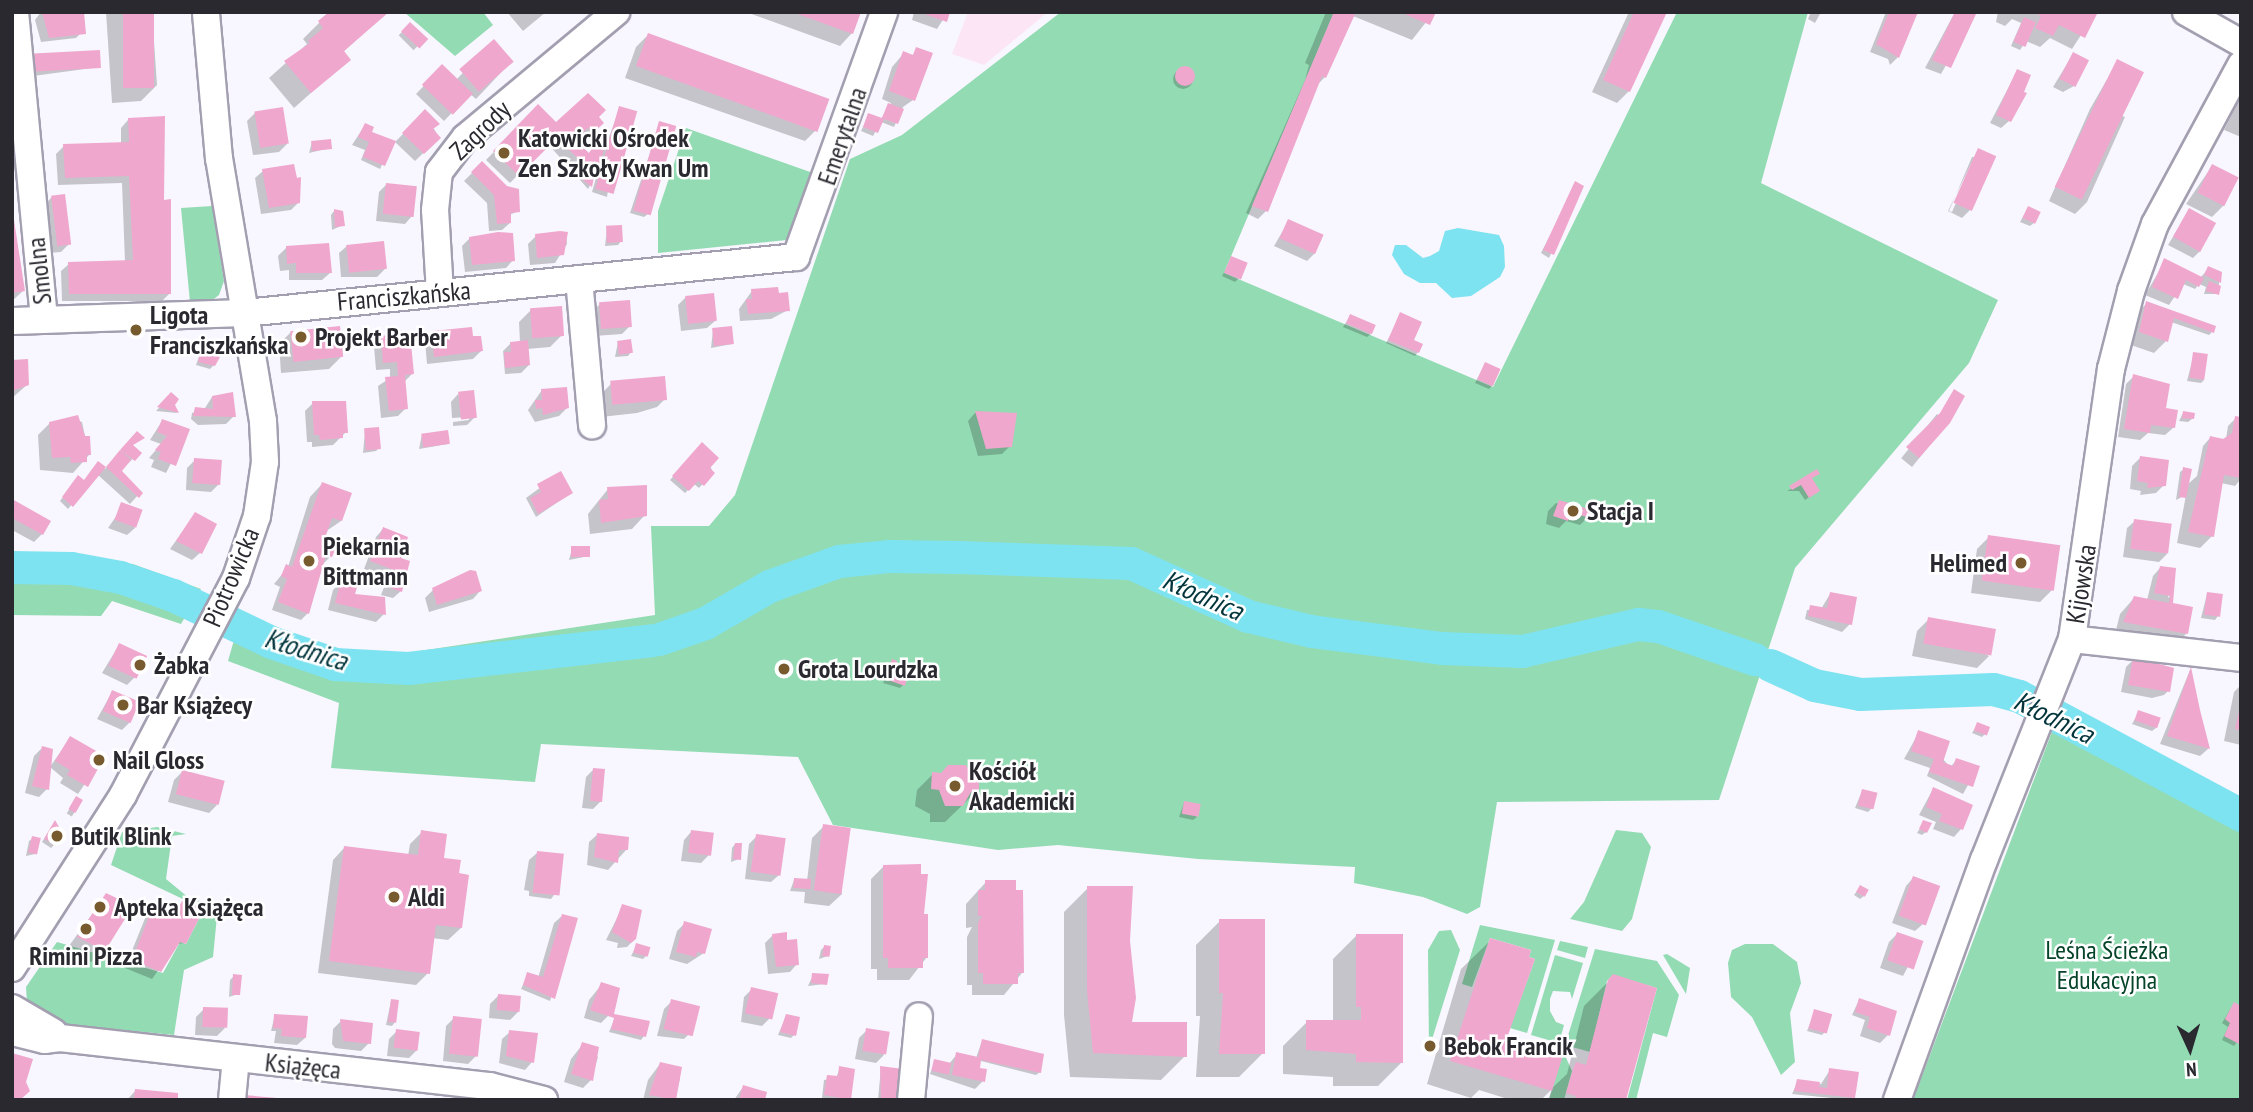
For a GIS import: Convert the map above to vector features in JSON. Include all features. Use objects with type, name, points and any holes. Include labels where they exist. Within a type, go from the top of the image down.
[{"type":"street","name":"Smolna","points":[[15,12],[44,320]]},
{"type":"street","name":"Piotrowicka","points":[[12,968],[123,795],[222,606],[252,535],[264,470],[263,421],[215,135],[206,12]]},
{"type":"street","name":"Zagrody","points":[[440,293],[435,210],[439,172],[466,138],[616,12]]},
{"type":"street","name":"Emerytalna","points":[[799,253],[884,12]]},
{"type":"street","points":[[2186,12],[2241,43]]},
{"type":"street","name":"Kijowska","points":[[1896,1100],[2072,639],[2121,321],[2155,224],[2241,65]]},
{"type":"street","name":"Franciszkańska","points":[[12,321],[245,313],[579,279],[799,253]]},
{"type":"street","points":[[579,279],[592,425]]},
{"type":"street","points":[[2072,639],[2241,658]]},
{"type":"street","name":"Książęca","points":[[12,1008],[60,1038]]},
{"type":"street","points":[[911,1100],[919,1016]]},
{"type":"street","name":"Książęca","points":[[12,1032],[44,1040],[60,1038],[490,1086],[536,1099]]},
{"type":"street","points":[[232,1100],[236,1058]]},
{"type":"shaded area","points":[[968,12],[1048,12],[984,65],[952,54]]},
{"type":"green space","points":[[404,12],[483,12],[493,25],[455,56]]},
{"type":"green space","points":[[1061,12],[1334,12],[1224,273],[1493,387],[1677,12],[1808,12],[1761,183],[1998,300],[1969,363],[1795,568],[1719,800],[1497,802],[1480,907],[1467,914],[1423,897],[1354,883],[1355,867],[1198,859],[1058,845],[998,850],[833,825],[798,757],[541,744],[535,782],[331,768],[339,703],[228,661],[238,626],[335,664],[393,671],[413,652],[655,615],[651,526],[709,526],[735,495],[850,159],[902,135]]},
{"type":"green space","points":[[686,128],[813,173],[795,233],[787,240],[658,253],[658,211]]},
{"type":"green space","points":[[212,206],[224,281],[219,295],[210,302],[190,302],[181,208]]},
{"type":"green space","points":[[12,555],[133,564],[201,589],[181,624],[112,601],[101,616],[12,615]]},
{"type":"green space","name":"Leśna Ścieżka Edukacyjna","points":[[2068,706],[2241,800],[2241,1100],[1913,1100],[2053,729]]},
{"type":"green space","points":[[157,827],[186,834],[172,836],[166,879],[189,898],[218,906],[213,957],[184,970],[174,1035],[63,1024],[27,1003],[26,987],[57,942],[163,973],[180,942],[186,944],[204,909],[111,865],[122,832]]},
{"type":"green space","points":[[1616,830],[1642,833],[1651,847],[1632,919],[1622,931],[1570,919],[1584,902]]},
{"type":"green space","points":[[1480,925],[1555,940],[1527,1033],[1510,1028],[1535,959],[1529,957],[1531,950],[1490,938],[1472,987],[1462,984]]},
{"type":"green space","points":[[1451,930],[1460,950],[1429,1049],[1428,950],[1439,931]]},
{"type":"green space","points":[[1560,941],[1588,947],[1585,958],[1557,950]]},
{"type":"green space","points":[[1745,944],[1773,944],[1797,962],[1801,983],[1790,1013],[1795,1062],[1781,1075],[1752,1017],[1731,997],[1728,963],[1732,950]]},
{"type":"green space","points":[[1595,949],[1657,961],[1679,995],[1667,1037],[1653,1033],[1636,1100],[1627,1100],[1657,988],[1613,975],[1607,981],[1590,1052],[1565,1045]]},
{"type":"green space","points":[[1667,954],[1690,968],[1686,994],[1663,955]]},
{"type":"green space","points":[[1555,955],[1583,963],[1572,999],[1570,992],[1553,991],[1550,999],[1550,1011],[1556,1022],[1564,1025],[1559,1043],[1531,1035]]},
{"type":"green space","points":[[1563,1051],[1572,1071],[1564,1100],[1549,1100]]},
{"type":"water","points":[[1458,228],[1499,235],[1504,246],[1505,267],[1500,277],[1471,296],[1452,298],[1436,283],[1420,283],[1404,274],[1392,255],[1395,245],[1406,245],[1423,258],[1430,256],[1439,251],[1445,231]]},
{"type":"building","points":[[42,12],[84,12],[86,34],[49,38]]},
{"type":"building","points":[[123,12],[154,12],[154,88],[123,88]]},
{"type":"building","points":[[329,12],[389,12],[344,51],[351,60],[311,93],[284,61],[310,43],[308,41],[323,28],[318,21]]},
{"type":"building","points":[[792,12],[861,12],[853,34]]},
{"type":"building","points":[[919,12],[950,12],[947,22]]},
{"type":"building","points":[[1334,12],[1356,12],[1326,78],[1322,76],[1268,212],[1252,206]]},
{"type":"building","points":[[1400,12],[1436,12],[1430,25]]},
{"type":"building","points":[[1634,12],[1667,12],[1630,92],[1603,80]]},
{"type":"building","points":[[1889,12],[1918,12],[1899,58],[1876,44]]},
{"type":"building","points":[[1955,12],[1976,14],[1951,68],[1932,60]]},
{"type":"building","points":[[2034,12],[2098,12],[2085,38],[2059,25],[2053,36],[2035,28],[2041,16]]},
{"type":"building","points":[[2024,17],[2036,22],[2025,47],[2013,42]]},
{"type":"building","points":[[410,22],[428,39],[419,49],[401,32]]},
{"type":"building","points":[[648,33],[829,99],[817,132],[636,66]]},
{"type":"building","points":[[494,39],[514,62],[479,92],[459,69]]},
{"type":"building","points":[[916,47],[933,53],[915,101],[889,91],[903,51],[913,55]]},
{"type":"building","points":[[100,50],[101,68],[35,71],[34,53]]},
{"type":"building","points":[[2073,52],[2089,60],[2075,87],[2059,79]]},
{"type":"building","points":[[2117,59],[2144,72],[2082,200],[2055,187]]},
{"type":"building","points":[[442,64],[473,94],[453,115],[422,85]]},
{"type":"building","points":[[1185,66],[1192,69],[1195,76],[1192,83],[1185,86],[1178,83],[1175,76],[1178,69]]},
{"type":"building","points":[[2017,69],[2031,75],[2024,92],[2027,93],[2011,122],[1996,115]]},
{"type":"building","points":[[588,93],[606,110],[599,117],[604,123],[593,133],[588,128],[575,140],[589,153],[598,139],[606,143],[596,176],[557,138],[519,176],[493,151],[538,104],[556,122]]},
{"type":"building","points":[[888,103],[904,109],[898,124],[884,119],[878,133],[863,127],[868,113],[882,118]]},
{"type":"building","points":[[619,106],[637,111],[614,194],[595,189]]},
{"type":"building","points":[[283,107],[289,144],[260,148],[254,112]]},
{"type":"building","points":[[425,109],[440,124],[433,129],[441,138],[424,154],[402,133]]},
{"type":"building","points":[[165,116],[164,200],[171,199],[171,294],[69,294],[68,262],[133,260],[129,176],[65,178],[63,144],[129,142],[128,118]]},
{"type":"building","points":[[659,121],[676,126],[651,215],[633,210]]},
{"type":"building","points":[[365,123],[374,127],[372,132],[396,141],[385,166],[363,157],[369,142],[358,137]]},
{"type":"building","points":[[331,139],[332,149],[312,151],[311,141]]},
{"type":"building","points":[[1978,148],[1996,156],[1972,211],[1954,203]]},
{"type":"building","points":[[482,161],[507,186],[519,189],[520,212],[511,213],[511,223],[497,224],[494,195],[471,172]]},
{"type":"building","points":[[294,164],[297,178],[301,177],[300,203],[269,208],[262,169]]},
{"type":"building","points":[[2212,164],[2239,178],[2224,206],[2197,193]]},
{"type":"building","points":[[582,166],[594,177],[592,187],[575,174]]},
{"type":"building","points":[[1575,181],[1584,186],[1554,255],[1543,250]]},
{"type":"building","points":[[386,183],[417,186],[414,217],[383,214]]},
{"type":"building","points":[[65,194],[71,245],[57,246],[51,196]]},
{"type":"building","points":[[2028,206],[2041,212],[2035,224],[2023,218]]},
{"type":"building","points":[[12,207],[25,291],[12,293]]},
{"type":"building","points":[[2189,208],[2216,223],[2200,252],[2173,237]]},
{"type":"building","points":[[334,209],[343,211],[345,226],[335,227]]},
{"type":"building","points":[[1288,219],[1324,235],[1315,254],[1279,238]]},
{"type":"building","points":[[622,225],[623,242],[607,243],[606,226]]},
{"type":"building","points":[[498,232],[513,233],[515,261],[472,265],[469,237]]},
{"type":"building","points":[[568,232],[564,255],[537,258],[535,234]]},
{"type":"building","points":[[384,241],[387,269],[349,273],[346,245]]},
{"type":"building","points":[[329,243],[332,273],[296,273],[296,263],[287,264],[286,246]]},
{"type":"building","points":[[1231,256],[1248,263],[1241,279],[1224,273]]},
{"type":"building","points":[[2164,258],[2204,278],[2199,287],[2186,280],[2178,299],[2152,287]]},
{"type":"building","points":[[2208,266],[2222,272],[2221,283],[2204,275]]},
{"type":"building","points":[[2209,281],[2221,286],[2219,295],[2206,291]]},
{"type":"building","points":[[778,287],[779,293],[788,292],[790,311],[748,314],[746,299],[752,299],[751,289]]},
{"type":"building","points":[[714,293],[717,321],[688,324],[685,296]]},
{"type":"building","points":[[630,300],[632,327],[601,329],[599,302]]},
{"type":"building","points":[[2146,301],[2216,326],[2214,333],[2174,318],[2168,342],[2139,332]]},
{"type":"building","points":[[562,306],[564,336],[532,338],[530,308]]},
{"type":"building","points":[[1400,312],[1422,322],[1414,340],[1423,344],[1419,353],[1388,340]]},
{"type":"building","points":[[1350,314],[1376,325],[1372,334],[1346,323]]},
{"type":"building","points":[[340,326],[343,357],[294,362],[290,331]]},
{"type":"building","points":[[732,326],[734,344],[714,346],[712,328]]},
{"type":"building","points":[[472,327],[473,336],[481,336],[483,351],[434,357],[432,331]]},
{"type":"building","points":[[410,333],[414,374],[405,375],[408,409],[389,411],[385,377],[398,376],[397,362],[383,363],[381,336]]},
{"type":"building","points":[[631,339],[633,353],[619,355],[617,341]]},
{"type":"building","points":[[528,340],[530,365],[505,368],[504,352],[511,352],[510,342]]},
{"type":"building","points":[[201,349],[220,357],[215,366],[198,362]]},
{"type":"building","points":[[2193,352],[2208,354],[2204,380],[2189,378]]},
{"type":"building","points":[[28,359],[29,385],[12,391],[12,360]]},
{"type":"building","points":[[1485,362],[1501,369],[1493,386],[1477,379]]},
{"type":"building","points":[[2133,374],[2170,384],[2166,408],[2178,410],[2175,428],[2151,425],[2150,433],[2124,429]]},
{"type":"building","points":[[665,376],[667,400],[612,405],[610,381]]},
{"type":"building","points":[[567,387],[569,408],[543,415],[542,408],[536,409],[535,400],[542,400],[541,389]]},
{"type":"building","points":[[1954,389],[1965,396],[1950,423],[1919,458],[1906,447],[1940,413]]},
{"type":"building","points":[[474,390],[477,418],[461,420],[458,392]]},
{"type":"building","points":[[171,392],[179,399],[175,405],[179,413],[157,407]]},
{"type":"building","points":[[233,392],[236,417],[193,416],[195,407],[213,409],[212,396]]},
{"type":"building","points":[[312,401],[346,401],[348,433],[343,433],[343,438],[320,440],[319,435],[314,435]]},
{"type":"building","points":[[975,411],[1017,413],[1012,447],[986,449]]},
{"type":"building","points":[[2183,411],[2195,413],[2194,419],[2182,418]]},
{"type":"building","points":[[78,415],[85,436],[90,436],[91,455],[87,455],[87,462],[71,463],[70,457],[52,458],[49,422]]},
{"type":"building","points":[[2235,416],[2241,417],[2241,478],[2224,475],[2214,537],[2188,532],[2210,436],[2223,439],[2232,433]]},
{"type":"building","points":[[162,419],[190,429],[176,466],[158,459],[161,452],[155,450],[167,436],[157,432]]},
{"type":"building","points":[[379,427],[381,449],[366,450],[364,428]]},
{"type":"building","points":[[448,430],[450,444],[423,448],[421,434]]},
{"type":"building","points":[[137,431],[145,438],[133,445],[142,453],[135,461],[120,450]]},
{"type":"building","points":[[702,442],[719,458],[710,468],[715,473],[704,486],[698,481],[689,491],[672,476]]},
{"type":"building","points":[[120,450],[131,460],[122,471],[143,493],[139,498],[106,467]]},
{"type":"building","points":[[2140,456],[2169,460],[2166,486],[2147,488],[2148,483],[2137,481]]},
{"type":"building","points":[[194,458],[222,460],[220,485],[192,483]]},
{"type":"building","points":[[98,461],[106,467],[73,507],[62,497],[78,475],[84,480]]},
{"type":"building","points":[[2183,467],[2192,469],[2186,498],[2179,497]]},
{"type":"building","points":[[1817,469],[1820,474],[1812,478],[1820,491],[1809,498],[1801,485],[1792,490],[1789,486]]},
{"type":"building","points":[[561,471],[573,493],[538,514],[530,498],[541,492],[537,484]]},
{"type":"building","points":[[322,482],[352,493],[342,521],[332,518],[323,544],[336,548],[332,557],[326,555],[309,614],[278,602],[287,579],[281,576],[286,564],[292,567]]},
{"type":"building","points":[[647,485],[647,516],[601,523],[599,500],[608,499],[607,487]]},
{"type":"building","points":[[12,499],[51,521],[43,535],[12,518]]},
{"type":"building","name":"Stacja I","points":[[1559,500],[1592,510],[1589,518],[1571,512],[1568,521],[1553,516]]},
{"type":"building","points":[[121,502],[143,510],[136,528],[115,520]]},
{"type":"building","points":[[195,512],[217,524],[202,554],[176,541]]},
{"type":"building","points":[[2134,519],[2172,524],[2168,553],[2130,549]]},
{"type":"building","points":[[383,527],[408,537],[401,558],[410,561],[402,592],[388,587],[394,570],[370,561]]},
{"type":"building","name":"Helimed","points":[[1988,535],[2060,545],[2054,591],[1982,581]]},
{"type":"building","points":[[571,546],[590,546],[590,557],[571,557]]},
{"type":"building","points":[[2160,566],[2176,568],[2173,603],[2193,607],[2188,634],[2123,622],[2134,596],[2169,603],[2170,596],[2154,593]]},
{"type":"building","points":[[470,570],[476,571],[482,591],[437,605],[432,588]]},
{"type":"building","points":[[341,580],[358,584],[355,594],[385,597],[386,615],[335,603]]},
{"type":"building","points":[[1830,592],[1857,597],[1852,625],[1808,616],[1810,605],[1827,608]]},
{"type":"building","points":[[2207,592],[2223,594],[2220,617],[2204,615]]},
{"type":"building","points":[[1928,617],[1996,629],[1991,656],[1923,644]]},
{"type":"building","points":[[119,643],[147,656],[137,679],[108,666]]},
{"type":"building","points":[[2133,657],[2174,668],[2170,692],[2128,685]]},
{"type":"building","points":[[892,659],[897,661],[895,667],[909,671],[905,686],[885,679]]},
{"type":"building","points":[[2191,667],[2200,710],[2210,749],[2167,736]]},
{"type":"building","name":"Bar Książecy","points":[[112,690],[140,702],[131,723],[103,711]]},
{"type":"building","points":[[2241,708],[2241,730],[2235,729]]},
{"type":"building","points":[[2138,710],[2161,718],[2157,728],[2134,720]]},
{"type":"building","points":[[1977,722],[1990,727],[1987,735],[1974,730]]},
{"type":"building","points":[[1918,730],[1950,741],[1943,762],[1953,766],[1956,758],[1980,766],[1973,787],[1929,772],[1934,759],[1911,751]]},
{"type":"building","points":[[70,736],[105,756],[88,787],[67,775],[70,770],[55,761]]},
{"type":"building","points":[[42,746],[53,749],[49,790],[32,786]]},
{"type":"building","name":"Kościół Akademicki","points":[[948,765],[966,765],[972,775],[979,775],[979,792],[971,792],[963,806],[945,806],[939,790],[931,789],[932,772],[941,773]]},
{"type":"building","points":[[593,768],[605,769],[602,802],[590,801]]},
{"type":"building","points":[[182,770],[225,781],[219,805],[176,794]]},
{"type":"building","points":[[1933,787],[1973,805],[1963,830],[1939,821],[1942,814],[1926,807]]},
{"type":"building","points":[[1862,789],[1878,793],[1873,809],[1858,805]]},
{"type":"building","points":[[76,796],[83,800],[75,813],[68,809]]},
{"type":"building","points":[[1184,801],[1201,804],[1198,817],[1182,814]]},
{"type":"building","points":[[55,820],[63,834],[56,845],[44,839]]},
{"type":"building","points":[[1923,820],[1932,823],[1927,833],[1919,829]]},
{"type":"building","points":[[823,824],[851,828],[841,894],[814,890]]},
{"type":"building","points":[[421,830],[447,834],[444,858],[461,860],[459,873],[469,875],[462,928],[436,925],[430,974],[329,961],[344,846],[418,855]]},
{"type":"building","points":[[691,830],[714,833],[711,856],[688,853]]},
{"type":"building","points":[[597,833],[629,837],[628,850],[619,850],[618,863],[594,857]]},
{"type":"building","points":[[756,834],[786,838],[780,876],[751,872]]},
{"type":"building","points":[[32,836],[41,838],[37,855],[28,853]]},
{"type":"building","points":[[735,843],[742,843],[741,860],[733,859]]},
{"type":"building","points":[[537,851],[564,854],[559,896],[533,893]]},
{"type":"building","points":[[921,864],[921,874],[928,874],[924,914],[928,914],[928,958],[923,958],[923,968],[888,968],[888,958],[883,958],[883,865]]},
{"type":"building","points":[[1913,876],[1940,886],[1926,925],[1899,915]]},
{"type":"building","points":[[794,878],[811,879],[810,889],[793,888]]},
{"type":"building","points":[[985,880],[1016,880],[1016,890],[1023,890],[1024,973],[1018,973],[1018,984],[983,984],[983,973],[978,973],[978,923],[982,916],[978,916],[978,890],[985,890]]},
{"type":"building","points":[[1860,885],[1869,890],[1865,897],[1856,892]]},
{"type":"building","points":[[1087,886],[1133,886],[1130,941],[1136,998],[1132,1022],[1187,1022],[1187,1057],[1093,1053],[1087,990]]},
{"type":"building","points":[[106,893],[133,906],[105,951],[77,937]]},
{"type":"building","points":[[155,901],[178,909],[182,901],[204,909],[186,944],[180,942],[161,972],[132,960]]},
{"type":"building","points":[[622,904],[642,910],[636,939],[631,943],[612,932]]},
{"type":"building","points":[[562,914],[578,918],[555,999],[523,985],[527,972],[543,977]]},
{"type":"building","points":[[1219,919],[1265,919],[1265,1054],[1219,1054],[1223,993],[1219,993]]},
{"type":"building","points":[[684,921],[712,929],[705,954],[697,952],[696,957],[676,952]]},
{"type":"building","points":[[787,932],[787,940],[797,939],[799,965],[776,967],[772,934]]},
{"type":"building","points":[[1897,932],[1923,941],[1914,969],[1887,960]]},
{"type":"building","points":[[1356,934],[1403,934],[1403,1063],[1356,1062],[1356,1054],[1306,1050],[1306,1020],[1361,1020],[1361,1007],[1356,1007]]},
{"type":"building","points":[[1490,938],[1531,950],[1529,957],[1535,959],[1507,1038],[1563,1055],[1552,1091],[1450,1061]]},
{"type":"building","points":[[636,943],[650,947],[648,957],[633,953]]},
{"type":"building","points":[[824,945],[831,946],[829,957],[822,956]]},
{"type":"building","points":[[812,973],[829,974],[827,985],[811,983]]},
{"type":"building","points":[[233,974],[242,975],[240,995],[232,995]]},
{"type":"building","points":[[1613,974],[1657,988],[1626,1100],[1575,1100],[1576,1096],[1566,1093],[1573,1069],[1576,1062],[1586,1065],[1608,980]]},
{"type":"building","points":[[601,982],[620,988],[614,1014],[650,1021],[646,1037],[611,1029],[614,1018],[590,1010]]},
{"type":"building","points":[[751,987],[778,993],[772,1020],[745,1013]]},
{"type":"building","points":[[498,994],[521,996],[520,1012],[497,1010]]},
{"type":"building","points":[[1859,998],[1897,1011],[1890,1036],[1867,1028],[1870,1017],[1855,1012]]},
{"type":"building","points":[[391,999],[399,1000],[396,1023],[388,1022]]},
{"type":"building","points":[[671,999],[700,1006],[693,1036],[664,1029]]},
{"type":"building","points":[[2234,1002],[2241,1006],[2239,1044],[2224,1036],[2230,1023],[2225,1019]]},
{"type":"building","points":[[203,1007],[228,1008],[227,1028],[202,1027]]},
{"type":"building","points":[[1814,1009],[1832,1014],[1827,1033],[1808,1028]]},
{"type":"building","points":[[274,1014],[308,1016],[306,1038],[281,1036],[282,1029],[273,1028]]},
{"type":"building","points":[[786,1014],[800,1017],[796,1036],[780,1032]]},
{"type":"building","points":[[453,1016],[482,1019],[478,1057],[449,1054]]},
{"type":"building","points":[[340,1019],[373,1023],[371,1044],[343,1041]]},
{"type":"building","points":[[866,1028],[890,1032],[886,1054],[862,1051]]},
{"type":"building","points":[[396,1029],[420,1032],[418,1051],[394,1048]]},
{"type":"building","points":[[509,1030],[538,1033],[534,1063],[506,1056]]},
{"type":"building","points":[[982,1039],[1044,1054],[1041,1073],[981,1060],[980,1068],[987,1069],[985,1082],[952,1075],[956,1052],[978,1057]]},
{"type":"building","points":[[582,1042],[599,1047],[593,1081],[571,1074]]},
{"type":"building","points":[[12,1053],[33,1059],[26,1082],[30,1091],[20,1100],[12,1100]]},
{"type":"building","points":[[934,1059],[952,1063],[949,1075],[931,1071]]},
{"type":"building","points":[[660,1062],[682,1067],[676,1100],[649,1095]]},
{"type":"building","points":[[839,1066],[855,1069],[851,1100],[824,1095],[827,1075],[838,1076]]},
{"type":"building","points":[[880,1066],[903,1069],[900,1100],[881,1100]]},
{"type":"building","points":[[1829,1068],[1859,1072],[1855,1098],[1794,1091],[1797,1079],[1820,1082],[1819,1087],[1827,1088]]},
{"type":"building","points":[[743,1085],[767,1092],[765,1100],[739,1100]]},
{"type":"building","points":[[135,1089],[178,1093],[178,1100],[134,1100]]},
{"type":"building","points":[[244,1095],[277,1098],[277,1100],[244,1100]]},
{"type":"waterway","name":"Kłodnica","points":[[659,639],[705,623],[769,586],[839,561],[888,556],[958,557],[1131,563],[1248,616],[1311,631],[1442,648],[1522,651],[1638,624],[1658,626],[1754,659]]},
{"type":"waterway","name":"Kłodnica","points":[[12,567],[71,568],[120,577],[173,595],[271,642],[335,664],[408,668],[652,640]]},
{"type":"waterway","name":"Kłodnica","points":[[1770,665],[1814,685],[1860,694],[1993,689],[2019,696],[2241,815]]},
{"type":"place","name":"Katowicki Ośrodek Zen Szkoły Kwan Um","points":[[504,153]]},
{"type":"place","name":"Ligota Franciszkańska","points":[[136,330]]},
{"type":"place","name":"Projekt Barber","points":[[301,337]]},
{"type":"place","name":"Stacja I","points":[[1573,511]]},
{"type":"place","name":"Piekarnia Bittmann","points":[[309,561]]},
{"type":"place","name":"Helimed","points":[[2021,563]]},
{"type":"place","name":"Żabka","points":[[140,665]]},
{"type":"place","name":"Grota Lourdzka","points":[[784,669]]},
{"type":"place","name":"Bar Książecy","points":[[123,705]]},
{"type":"place","name":"Nail Gloss","points":[[99,760]]},
{"type":"place","name":"Kościół Akademicki","points":[[955,786]]},
{"type":"place","name":"Butik Blink","points":[[57,836]]},
{"type":"place","name":"Aldi","points":[[394,897]]},
{"type":"place","name":"Apteka Książęca","points":[[100,907]]},
{"type":"place","name":"Rimini Pizza","points":[[86,929]]},
{"type":"place","name":"Bebok Francik","points":[[1430,1046]]}]
